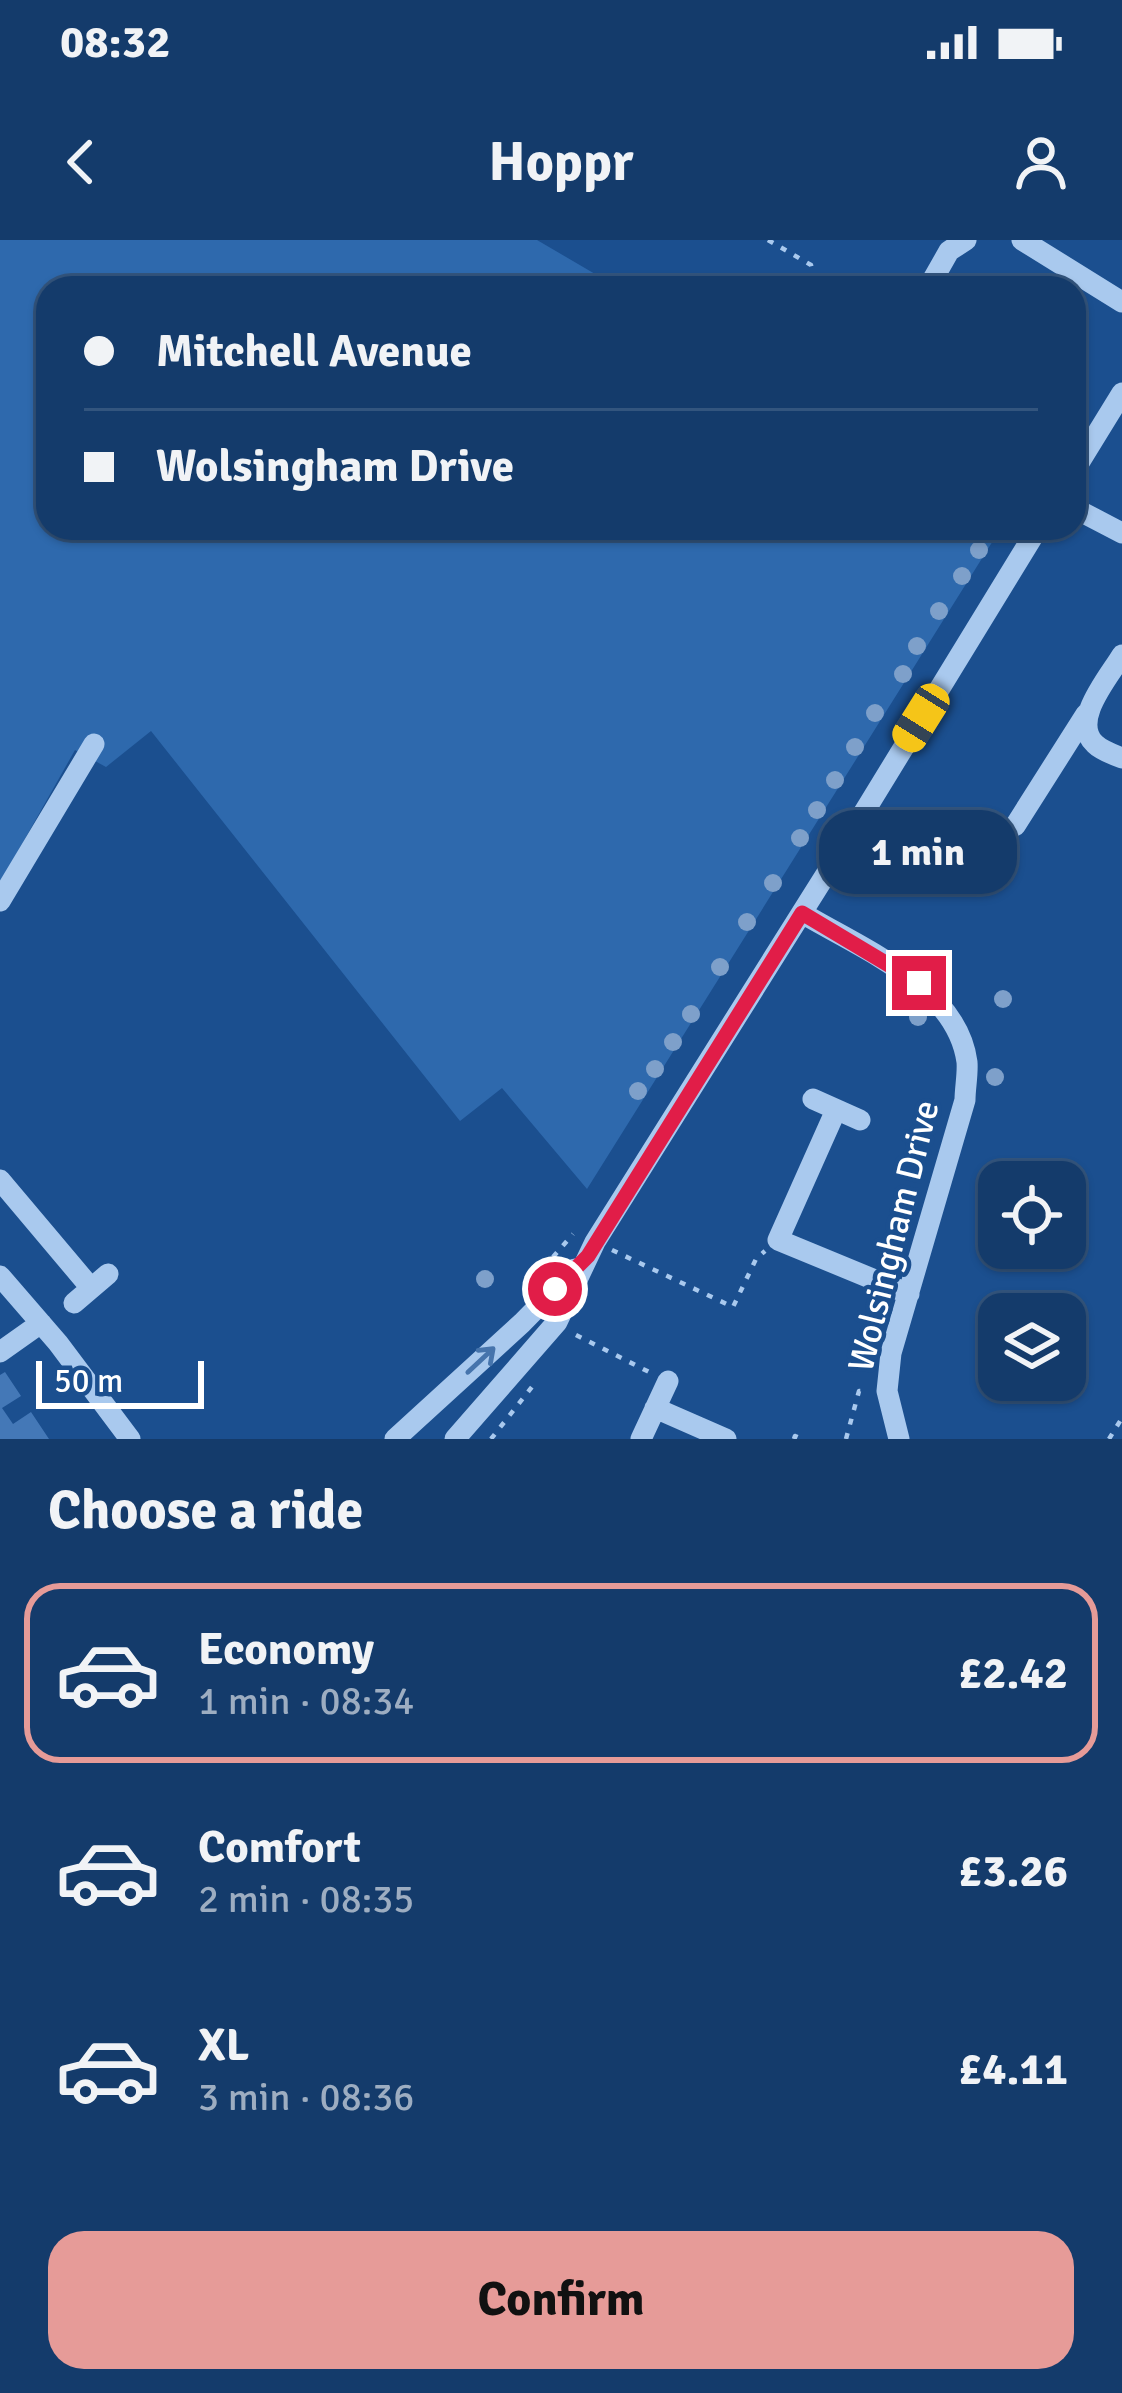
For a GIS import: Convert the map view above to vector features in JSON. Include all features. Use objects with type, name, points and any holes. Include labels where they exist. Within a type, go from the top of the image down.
[{"type":"street","points":[[935,276],[950,251],[966,240]]},
{"type":"street","points":[[1022,240],[1080,276]]},
{"type":"street","points":[[1086,280],[1122,302]]},
{"type":"street","points":[[1086,452],[1122,393]]},
{"type":"street","points":[[1086,514],[1122,533]]},
{"type":"street","points":[[455,1439],[557,1322],[591,1249],[1031,540]]},
{"type":"street","points":[[1015,826],[1122,655]]},
{"type":"street","points":[[1086,714],[1094,744],[1122,758]]},
{"type":"street","points":[[0,901],[94,743]]},
{"type":"street","name":"Wolsingham Drive","points":[[802,913],[919,983],[953,1020],[967,1062],[964,1100],[891,1354],[887,1391],[899,1439]]},
{"type":"street","points":[[813,1099],[860,1120]]},
{"type":"street","points":[[836,1110],[778,1240],[909,1294]]},
{"type":"street","points":[[0,1180],[91,1288]]},
{"type":"street","points":[[395,1439],[522,1322],[591,1249]]},
{"type":"street","points":[[0,1276],[130,1439]]},
{"type":"street","points":[[0,1352],[40,1322]]},
{"type":"street","points":[[641,1439],[668,1381]]},
{"type":"street","points":[[655,1408],[726,1439]]},
{"type":"path","points":[[767,240],[811,265],[814,276]]},
{"type":"path","points":[[591,1249],[733,1307],[756,1259],[778,1240]]},
{"type":"path","points":[[571,1333],[668,1381]]},
{"type":"path","points":[[846,1439],[860,1391],[887,1391]]},
{"type":"path","points":[[1109,1439],[1122,1418]]},
{"type":"shaded area","points":[[0,240],[537,240],[598,276],[36,276],[36,540],[993,540],[587,1189],[502,1088],[460,1121],[151,731],[106,767],[75,750],[0,883]]},
{"type":"building","points":[[5,1372],[21,1396],[2,1408],[13,1424],[31,1412],[49,1439],[0,1439],[0,1375]]},
{"type":"route","points":[[555,1289],[588,1256],[802,913],[919,983]]}]
